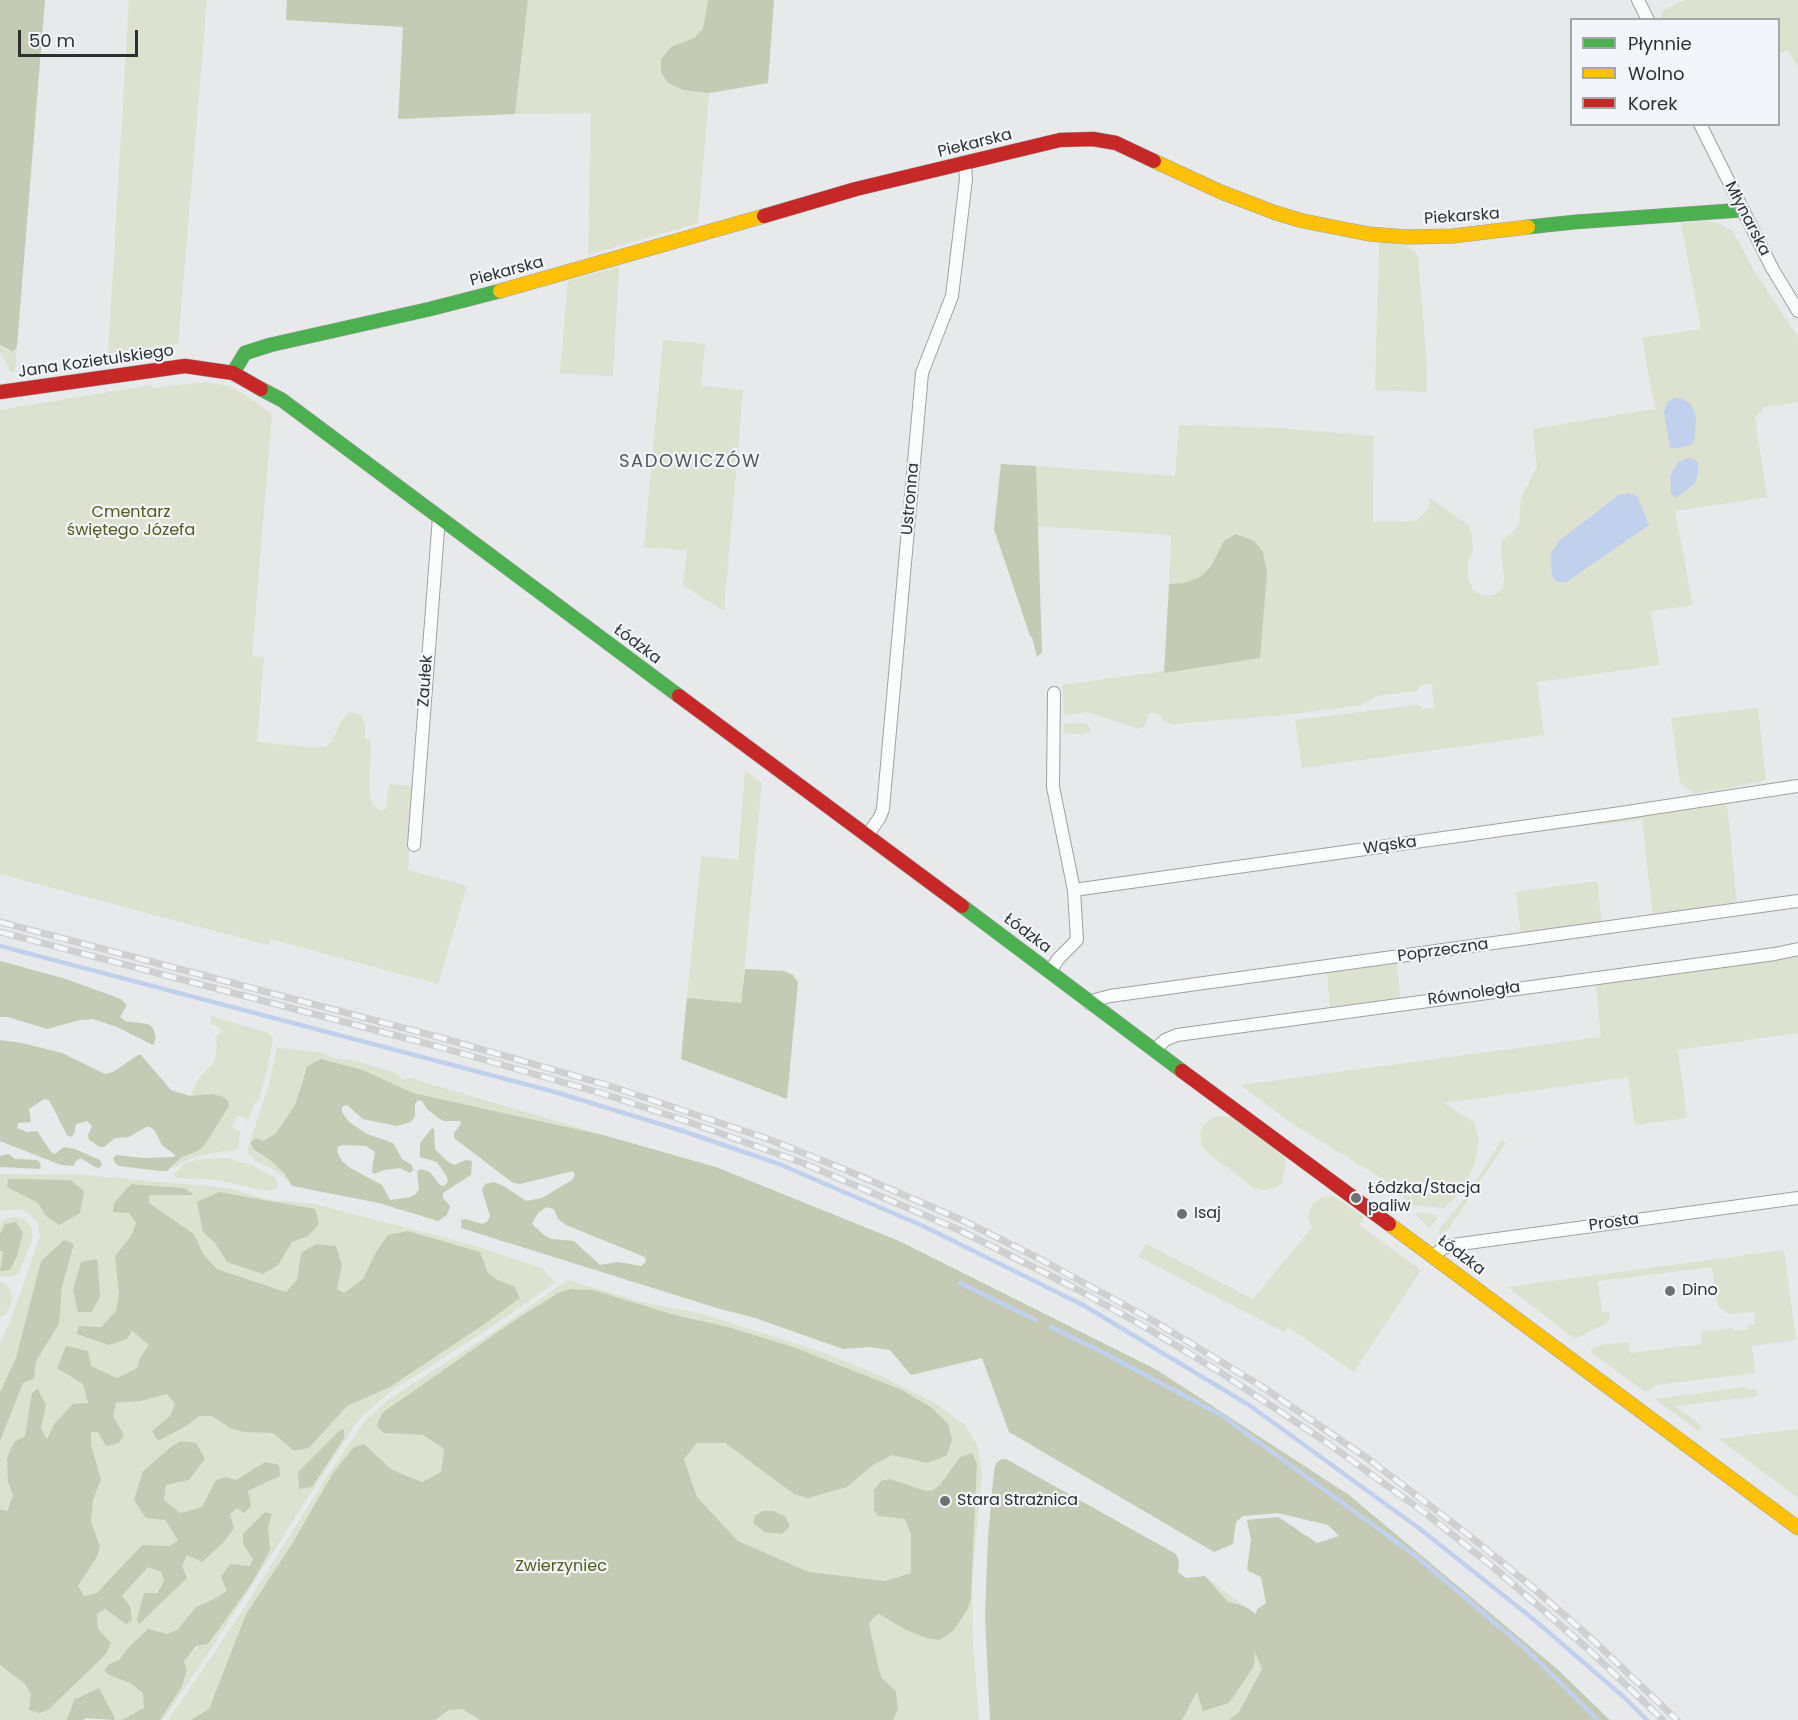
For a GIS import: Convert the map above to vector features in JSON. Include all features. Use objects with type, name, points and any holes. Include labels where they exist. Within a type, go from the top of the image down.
[{"type":"main road","name":"Piekarska","points":[[233,373],[241,357],[251,350],[455,303],[856,189],[1060,140],[1104,141],[1124,147],[1221,192],[1276,213],[1348,230],[1407,237],[1453,236],[1575,222],[1742,210]]},
{"type":"main road","name":"Jana Kozietulskiego","points":[[0,392],[184,366],[233,373]]},
{"type":"main road","name":"Łódzka","points":[[233,373],[282,400],[1090,1004],[1434,1256],[1798,1528]]},
{"type":"street","points":[[1638,0],[1647,18]]},
{"type":"street","name":"Młynarska","points":[[1701,126],[1772,268],[1798,311]]},
{"type":"street","name":"Ustronna","points":[[867,836],[883,809],[922,373],[952,296],[966,179],[965,164]]},
{"type":"street","name":"Zaułek","points":[[414,845],[439,517]]},
{"type":"street","points":[[1050,972],[1058,959],[1077,940],[1074,890],[1053,787],[1054,693]]},
{"type":"street","name":"Wąska","points":[[1074,890],[1626,813],[1798,786]]},
{"type":"street","name":"Poprzeczna","points":[[1090,1004],[1095,1000],[1110,996],[1798,901]]},
{"type":"street","name":"Równoległa","points":[[1155,1050],[1165,1040],[1177,1035],[1798,949]]},
{"type":"street","name":"Prosta","points":[[1434,1256],[1443,1248],[1454,1245],[1798,1198]]},
{"type":"green space","points":[[0,0],[45,0],[17,346],[12,351],[0,345]]},
{"type":"green space","points":[[129,0],[207,0],[178,344],[108,355]]},
{"type":"green space","points":[[287,0],[528,0],[515,114],[398,119],[403,27],[286,20]]},
{"type":"green space","points":[[528,0],[717,0],[698,223],[588,255],[591,113],[515,114]]},
{"type":"green space","points":[[708,0],[774,0],[768,83],[709,93],[683,90],[667,82],[661,72],[661,59],[671,47],[694,38],[703,29]]},
{"type":"green space","points":[[1685,0],[1798,0],[1798,67],[1788,50],[1780,54],[1780,18],[1660,18],[1664,10]]},
{"type":"green space","points":[[1707,221],[1718,223],[1733,231],[1753,269],[1798,337],[1798,402],[1765,407],[1755,417],[1767,497],[1675,511],[1693,605],[1651,611],[1659,665],[1537,682],[1544,735],[1302,768],[1295,720],[1419,705],[1424,709],[1434,708],[1432,684],[1421,685],[1417,691],[1376,696],[1361,705],[1294,714],[1173,724],[1163,721],[1160,715],[1153,712],[1148,715],[1145,726],[1139,729],[1088,712],[1064,715],[1062,685],[1260,658],[1224,541],[1211,566],[1200,577],[1184,583],[1169,584],[1171,535],[1038,526],[1036,466],[1175,476],[1179,425],[1278,428],[1374,436],[1373,522],[1416,521],[1430,507],[1429,498],[1467,524],[1472,534],[1473,550],[1468,562],[1468,577],[1473,590],[1481,595],[1490,596],[1498,593],[1503,587],[1502,541],[1515,530],[1519,523],[1521,498],[1537,467],[1533,429],[1655,409],[1642,338],[1701,329],[1681,223]]},
{"type":"green space","points":[[1379,240],[1407,246],[1418,257],[1427,392],[1375,390]]},
{"type":"green space","points":[[619,267],[613,376],[560,373],[568,281]]},
{"type":"green space","points":[[663,340],[705,344],[701,386],[743,390],[724,611],[683,585],[687,550],[644,547]]},
{"type":"green space","points":[[0,345],[7,350],[15,350],[17,346],[15,372],[11,372],[0,352]]},
{"type":"green space","name":"Cmentarz świętego Józefa","points":[[206,382],[228,386],[244,394],[272,414],[252,656],[264,657],[257,742],[325,747],[332,741],[348,713],[355,713],[362,717],[365,723],[365,738],[371,742],[369,790],[371,801],[376,808],[382,811],[386,808],[389,784],[414,786],[408,870],[467,886],[438,984],[270,939],[268,945],[0,874],[0,410],[152,385],[153,388]]},
{"type":"green space","points":[[1001,464],[1036,466],[1042,652],[1037,657],[994,529]]},
{"type":"green space","points":[[1236,534],[1254,541],[1263,552],[1267,572],[1260,658],[1164,673],[1169,584],[1184,583],[1200,577],[1211,566],[1224,541]]},
{"type":"green space","points":[[1758,708],[1766,780],[1694,793],[1680,783],[1671,718]]},
{"type":"green space","points":[[1064,724],[1087,724],[1091,730],[1083,735],[1063,732]]},
{"type":"green space","points":[[745,771],[762,783],[734,1078],[681,1059],[701,856],[738,860]]},
{"type":"green space","points":[[1727,802],[1737,907],[1653,918],[1642,819],[1592,826],[1612,819]]},
{"type":"green space","points":[[1597,881],[1602,925],[1521,936],[1516,892]]},
{"type":"green space","points":[[1798,954],[1798,1033],[1678,1050],[1687,1118],[1635,1125],[1628,1077],[1444,1103],[1475,1123],[1479,1142],[1475,1163],[1467,1180],[1457,1196],[1444,1208],[1411,1205],[1388,1182],[1293,1124],[1241,1085],[1601,1037],[1596,983]]},
{"type":"green space","points":[[0,961],[66,979],[121,999],[127,1005],[120,1017],[125,1021],[148,1024],[153,1028],[156,1038],[153,1045],[117,1027],[93,1019],[47,1029],[8,1017],[0,1017]]},
{"type":"green space","points":[[1397,961],[1400,998],[1330,1007],[1327,971]]},
{"type":"green space","points":[[745,969],[784,971],[793,975],[798,982],[787,1099],[681,1059],[687,998],[741,1003]]},
{"type":"green space","points":[[211,1016],[268,1033],[273,1039],[267,1071],[259,1099],[254,1105],[246,1126],[248,1119],[238,1115],[232,1128],[240,1131],[239,1147],[234,1151],[193,1157],[171,1169],[182,1157],[204,1146],[229,1106],[190,1096],[201,1075],[215,1058],[217,1046],[215,1038],[221,1031],[211,1023]]},
{"type":"green space","points":[[0,1040],[62,1053],[105,1074],[113,1072],[141,1055],[171,1090],[190,1096],[213,1094],[223,1097],[228,1101],[229,1106],[204,1146],[182,1157],[167,1171],[161,1171],[119,1166],[113,1158],[116,1155],[143,1158],[175,1157],[162,1145],[155,1131],[150,1127],[129,1137],[115,1138],[104,1147],[100,1147],[89,1140],[88,1135],[92,1126],[87,1121],[76,1124],[71,1137],[67,1135],[49,1100],[44,1099],[29,1109],[31,1122],[18,1123],[17,1128],[27,1132],[37,1131],[52,1153],[55,1154],[64,1147],[75,1149],[100,1160],[102,1165],[99,1168],[95,1167],[81,1158],[73,1166],[61,1165],[0,1141]]},
{"type":"green space","points":[[277,1048],[320,1052],[336,1059],[353,1060],[396,1073],[402,1080],[410,1078],[603,1135],[413,1093],[363,1070],[304,1071],[295,1105],[276,1133],[262,1141],[259,1140],[257,1153],[270,1160],[285,1174],[292,1186],[271,1168],[254,1160],[248,1148],[269,1085]]},
{"type":"green space","points":[[321,1059],[363,1070],[413,1093],[603,1135],[716,1167],[899,1241],[1157,1370],[1349,1495],[1556,1668],[1610,1720],[1229,1720],[1239,1712],[1262,1669],[1255,1652],[1254,1666],[1229,1703],[1203,1711],[1197,1692],[1182,1720],[990,1720],[985,1616],[988,1537],[994,1471],[996,1463],[1000,1460],[1006,1459],[1176,1554],[1179,1561],[1178,1572],[1186,1578],[1205,1576],[1228,1602],[1244,1606],[1256,1614],[1257,1609],[1266,1603],[1261,1577],[1247,1570],[1251,1540],[1247,1520],[1278,1517],[1317,1543],[1339,1536],[1328,1525],[1278,1513],[1243,1516],[1236,1522],[1233,1544],[1214,1552],[1009,1432],[982,1358],[911,1375],[890,1350],[869,1347],[843,1349],[755,1318],[461,1228],[461,1220],[466,1219],[482,1224],[487,1222],[490,1216],[482,1190],[485,1184],[494,1182],[504,1186],[526,1201],[542,1198],[572,1180],[575,1175],[573,1171],[520,1184],[513,1183],[454,1138],[454,1133],[461,1124],[460,1121],[444,1121],[438,1118],[427,1109],[422,1101],[418,1100],[415,1104],[415,1116],[411,1122],[397,1126],[363,1119],[347,1105],[342,1108],[349,1122],[367,1134],[393,1143],[402,1159],[412,1165],[413,1170],[410,1173],[400,1168],[374,1174],[372,1171],[375,1152],[366,1146],[343,1145],[338,1147],[337,1151],[342,1161],[350,1168],[382,1185],[390,1200],[410,1197],[419,1189],[417,1172],[420,1169],[430,1172],[440,1185],[444,1186],[448,1182],[437,1162],[420,1157],[420,1143],[432,1128],[434,1129],[435,1149],[447,1161],[454,1165],[466,1160],[472,1161],[471,1175],[443,1193],[443,1198],[450,1206],[447,1215],[438,1221],[379,1203],[292,1186],[285,1174],[253,1149],[251,1142],[256,1138],[263,1141],[276,1133],[295,1105],[307,1066]],"holes":[[[546,1207],[554,1209],[558,1219],[566,1225],[645,1257],[646,1262],[641,1266],[618,1262],[600,1265],[574,1241],[552,1239],[544,1235],[532,1224],[538,1213]]]},
{"type":"green space","points":[[1221,1116],[1231,1117],[1283,1154],[1286,1163],[1282,1183],[1264,1190],[1254,1188],[1208,1153],[1202,1145],[1200,1134],[1203,1125],[1210,1119]]},
{"type":"green space","points":[[1502,1140],[1506,1142],[1443,1237],[1439,1229],[1464,1199]]},
{"type":"green space","points":[[9,1154],[15,1159],[37,1160],[41,1169],[0,1167],[0,1156]]},
{"type":"green space","points":[[227,1158],[253,1166],[274,1177],[278,1184],[276,1189],[267,1191],[217,1180],[178,1178],[173,1175],[185,1163]]},
{"type":"green space","points":[[0,1174],[83,1175],[227,1188],[271,1200],[314,1204],[473,1245],[542,1268],[555,1283],[390,1392],[362,1416],[163,1720],[160,1720],[181,1688],[184,1662],[252,1583],[272,1515],[243,1544],[253,1559],[227,1591],[196,1607],[177,1630],[127,1649],[119,1660],[109,1664],[104,1670],[109,1675],[130,1683],[143,1693],[145,1708],[122,1720],[114,1720],[115,1718],[74,1700],[67,1720],[0,1720],[0,1665],[25,1684],[31,1694],[97,1629],[97,1614],[105,1609],[126,1624],[122,1597],[148,1567],[161,1572],[164,1581],[137,1619],[182,1566],[188,1555],[237,1507],[248,1491],[280,1476],[265,1462],[236,1480],[226,1477],[216,1480],[202,1507],[180,1513],[164,1500],[166,1485],[189,1480],[154,1463],[143,1471],[165,1520],[178,1540],[170,1546],[142,1545],[97,1594],[84,1596],[78,1587],[97,1557],[100,1546],[91,1523],[93,1500],[101,1479],[91,1445],[91,1431],[124,1435],[112,1416],[116,1403],[140,1401],[167,1394],[176,1404],[170,1416],[152,1431],[188,1425],[199,1416],[212,1416],[230,1428],[243,1432],[273,1433],[294,1451],[309,1448],[347,1406],[390,1387],[520,1298],[515,1287],[488,1273],[479,1252],[408,1231],[376,1252],[363,1279],[344,1293],[337,1289],[342,1265],[301,1253],[297,1280],[286,1292],[217,1269],[203,1254],[194,1234],[149,1203],[148,1195],[193,1195],[184,1188],[131,1184],[129,1213],[136,1223],[131,1236],[115,1256],[119,1293],[116,1311],[101,1327],[131,1330],[149,1345],[140,1358],[137,1368],[117,1378],[91,1366],[83,1384],[88,1404],[48,1439],[41,1428],[32,1393],[25,1437],[8,1482],[13,1495],[6,1511],[0,1509],[0,1441],[23,1383],[34,1379],[36,1361],[59,1324],[62,1287],[74,1244],[41,1262],[16,1358],[0,1392],[0,1343],[12,1317],[40,1236],[38,1224],[30,1214],[20,1209],[0,1210]]},
{"type":"green space","points":[[8,1179],[70,1180],[84,1191],[80,1213],[59,1225],[46,1216],[38,1203],[7,1187]]},
{"type":"green space","points":[[131,1184],[184,1188],[194,1195],[149,1195],[149,1203],[194,1234],[203,1254],[217,1269],[286,1292],[297,1280],[301,1253],[316,1244],[336,1246],[342,1265],[337,1289],[344,1293],[363,1279],[376,1252],[388,1235],[408,1231],[480,1252],[488,1273],[515,1287],[520,1298],[390,1387],[347,1406],[309,1448],[294,1451],[273,1433],[243,1432],[230,1428],[212,1416],[199,1416],[188,1425],[158,1441],[152,1431],[170,1416],[175,1404],[167,1394],[140,1401],[116,1403],[113,1416],[124,1435],[119,1443],[106,1446],[98,1432],[91,1432],[91,1445],[101,1479],[93,1500],[91,1522],[100,1546],[97,1557],[78,1586],[84,1596],[97,1593],[142,1545],[170,1546],[178,1540],[165,1520],[146,1518],[134,1500],[143,1471],[172,1446],[181,1441],[196,1443],[205,1459],[189,1480],[166,1485],[164,1500],[180,1513],[202,1507],[216,1480],[226,1477],[236,1480],[265,1462],[279,1465],[280,1476],[248,1491],[251,1506],[244,1513],[237,1508],[230,1514],[234,1528],[224,1542],[202,1562],[187,1555],[182,1566],[187,1578],[139,1624],[137,1619],[144,1593],[157,1593],[164,1581],[161,1572],[148,1567],[122,1596],[130,1606],[132,1621],[126,1624],[105,1609],[97,1614],[98,1629],[111,1643],[106,1654],[48,1710],[39,1713],[29,1710],[31,1694],[25,1684],[0,1665],[0,1509],[7,1511],[13,1495],[8,1482],[7,1458],[14,1442],[25,1436],[32,1393],[38,1389],[46,1405],[41,1428],[47,1439],[55,1423],[73,1404],[88,1403],[83,1384],[57,1368],[66,1346],[88,1351],[91,1366],[117,1378],[137,1368],[140,1358],[149,1345],[132,1331],[127,1339],[109,1345],[77,1334],[79,1326],[101,1327],[116,1311],[119,1293],[115,1256],[131,1236],[136,1223],[129,1213],[113,1212],[114,1203]]},
{"type":"green space","points":[[219,1192],[315,1209],[319,1224],[308,1236],[292,1242],[278,1265],[263,1274],[227,1262],[215,1243],[203,1232],[197,1202]]},
{"type":"green space","points":[[1331,1196],[1364,1217],[1359,1225],[1421,1270],[1354,1372],[1288,1327],[1284,1332],[1139,1257],[1146,1244],[1253,1299],[1312,1227],[1308,1217],[1312,1204],[1323,1197]]},
{"type":"green space","points":[[1417,1212],[1435,1215],[1437,1219],[1429,1228],[1416,1215]]},
{"type":"green space","points":[[13,1217],[24,1219],[32,1228],[32,1241],[19,1272],[15,1276],[0,1277],[0,1226],[3,1220]]},
{"type":"green space","points":[[16,1222],[23,1233],[17,1256],[10,1270],[0,1271],[3,1252],[0,1250],[0,1234],[5,1224]]},
{"type":"green space","points":[[64,1240],[74,1244],[62,1287],[59,1324],[36,1361],[34,1379],[23,1383],[0,1441],[0,1392],[16,1358],[41,1261]]},
{"type":"green space","points":[[1784,1250],[1796,1340],[1752,1346],[1755,1373],[1657,1385],[1645,1392],[1591,1352],[1592,1349],[1601,1345],[1629,1342],[1630,1353],[1702,1344],[1701,1332],[1733,1328],[1733,1331],[1748,1330],[1748,1326],[1755,1324],[1754,1312],[1728,1314],[1718,1306],[1712,1267],[1598,1281],[1602,1312],[1609,1312],[1610,1319],[1607,1323],[1575,1339],[1508,1287]]},
{"type":"green space","points":[[97,1259],[100,1296],[92,1312],[78,1312],[73,1290],[81,1262]]},
{"type":"green space","points":[[568,1280],[645,1303],[699,1313],[822,1352],[883,1377],[933,1402],[964,1424],[977,1445],[982,1473],[972,1579],[973,1643],[979,1720],[893,1720],[898,1709],[896,1691],[882,1678],[869,1625],[873,1617],[879,1614],[906,1630],[954,1630],[968,1609],[971,1598],[977,1464],[972,1453],[960,1457],[940,1485],[933,1490],[926,1491],[890,1479],[878,1516],[905,1519],[911,1534],[911,1573],[885,1581],[809,1572],[738,1541],[697,1497],[684,1459],[697,1443],[725,1443],[794,1494],[847,1487],[873,1465],[892,1455],[927,1463],[900,1389],[793,1347],[728,1327],[675,1315],[593,1290],[570,1289],[558,1293],[515,1320],[382,1413],[384,1433],[423,1435],[444,1450],[441,1472],[422,1482],[392,1470],[364,1445],[333,1473],[292,1544],[246,1614],[209,1709],[191,1720],[168,1720],[239,1616],[364,1422],[386,1401],[489,1335]]},
{"type":"green space","points":[[0,1281],[8,1286],[12,1295],[11,1305],[6,1314],[0,1317]]},
{"type":"green space","name":"Zwierzyniec","points":[[570,1289],[593,1290],[793,1347],[900,1389],[932,1408],[948,1424],[952,1440],[946,1456],[927,1463],[892,1455],[873,1465],[847,1487],[808,1498],[794,1494],[725,1443],[697,1443],[684,1459],[697,1497],[738,1541],[809,1572],[885,1581],[911,1573],[911,1534],[905,1519],[878,1516],[874,1510],[874,1490],[881,1481],[890,1479],[926,1491],[933,1490],[940,1485],[960,1457],[972,1453],[977,1464],[971,1598],[968,1609],[954,1630],[940,1640],[930,1639],[906,1630],[879,1614],[869,1624],[882,1678],[896,1691],[898,1709],[893,1720],[480,1720],[462,1709],[449,1710],[435,1720],[191,1720],[209,1709],[246,1614],[292,1544],[333,1473],[354,1447],[364,1444],[392,1470],[422,1482],[441,1472],[444,1449],[423,1435],[384,1433],[377,1426],[382,1413],[515,1320],[558,1293]]},
{"type":"green space","points":[[1745,1387],[1749,1390],[1756,1389],[1757,1396],[1675,1406],[1702,1426],[1698,1431],[1655,1399]]},
{"type":"green space","points":[[344,1429],[344,1438],[312,1487],[299,1489],[298,1472],[340,1430]]},
{"type":"green space","points":[[1798,1429],[1798,1498],[1719,1439],[1765,1433]]},
{"type":"green space","points":[[763,1511],[773,1511],[785,1516],[790,1526],[782,1534],[765,1532],[753,1523],[755,1516]]},
{"type":"green space","points":[[265,1512],[272,1514],[268,1528],[270,1550],[252,1583],[208,1644],[196,1646],[184,1662],[187,1671],[181,1688],[160,1720],[122,1720],[144,1708],[143,1693],[130,1683],[109,1675],[104,1670],[109,1664],[119,1660],[148,1629],[167,1634],[177,1630],[196,1607],[227,1591],[221,1577],[230,1564],[249,1566],[253,1559],[243,1544],[243,1534]]},
{"type":"green space","points":[[1205,1576],[1244,1606],[1228,1602]]},
{"type":"green space","points":[[1254,1650],[1262,1669],[1239,1712],[1229,1720],[1182,1720],[1198,1691]]},
{"type":"green space","points":[[99,1688],[114,1720],[86,1718],[67,1720],[74,1700]]},
{"type":"green space","points":[[462,1709],[480,1720],[435,1720],[449,1710]]},
{"type":"water","points":[[1674,398],[1681,398],[1690,403],[1696,416],[1695,440],[1691,445],[1680,448],[1670,448],[1664,413],[1667,403]]},
{"type":"water","points":[[1687,458],[1694,459],[1698,463],[1698,474],[1695,483],[1676,498],[1671,493],[1670,476],[1678,462]]},
{"type":"water","points":[[1629,493],[1637,496],[1649,525],[1568,581],[1563,583],[1556,581],[1552,575],[1551,559],[1552,551],[1560,540],[1619,495]]},
{"type":"waterway","points":[[0,946],[555,1092],[683,1131],[779,1164],[923,1226],[1083,1305],[1249,1405],[1420,1529],[1532,1618],[1625,1698],[1647,1720]]},
{"type":"waterway","points":[[960,1283],[1036,1320]]},
{"type":"waterway","points":[[1051,1327],[1221,1415],[1416,1556],[1527,1650],[1598,1720]]},
{"type":"railway","points":[[0,922],[438,1037],[607,1085],[768,1139],[964,1221],[1152,1320],[1261,1386],[1367,1458],[1531,1586],[1594,1641],[1677,1720]]},
{"type":"railway","points":[[0,932],[436,1046],[604,1094],[803,1163],[959,1230],[1073,1287],[1147,1328],[1220,1372],[1326,1442],[1428,1515],[1493,1567],[1588,1649],[1663,1720]]},
{"type":"traffic: fast","points":[[1528,227],[1742,210]]},
{"type":"traffic: fast","points":[[233,373],[245,353],[270,345],[500,291]]},
{"type":"traffic: fast","points":[[261,389],[282,400],[679,696]]},
{"type":"traffic: fast","points":[[962,906],[1182,1071]]},
{"type":"traffic: slow","points":[[1154,161],[1221,192],[1276,213],[1303,221],[1369,234],[1407,237],[1453,236],[1528,227]]},
{"type":"traffic: slow","points":[[500,291],[764,216]]},
{"type":"traffic: slow","points":[[1389,1224],[1798,1528]]},
{"type":"traffic: jam","points":[[764,216],[856,189],[1060,140],[1093,139],[1116,143],[1154,161]]},
{"type":"traffic: jam","points":[[0,392],[185,366],[233,373],[261,389]]},
{"type":"traffic: jam","points":[[679,696],[962,906]]},
{"type":"traffic: jam","points":[[1182,1071],[1389,1224]]},
{"type":"place","name":"Łódzka/Stacja paliw","points":[[1356,1198]]},
{"type":"place","name":"Isaj","points":[[1182,1214]]},
{"type":"place","name":"Dino","points":[[1670,1291]]},
{"type":"place","name":"Stara Strażnica","points":[[945,1501]]},
{"type":"district","name":"SADOWICZÓW","points":[[690,462]]}]
